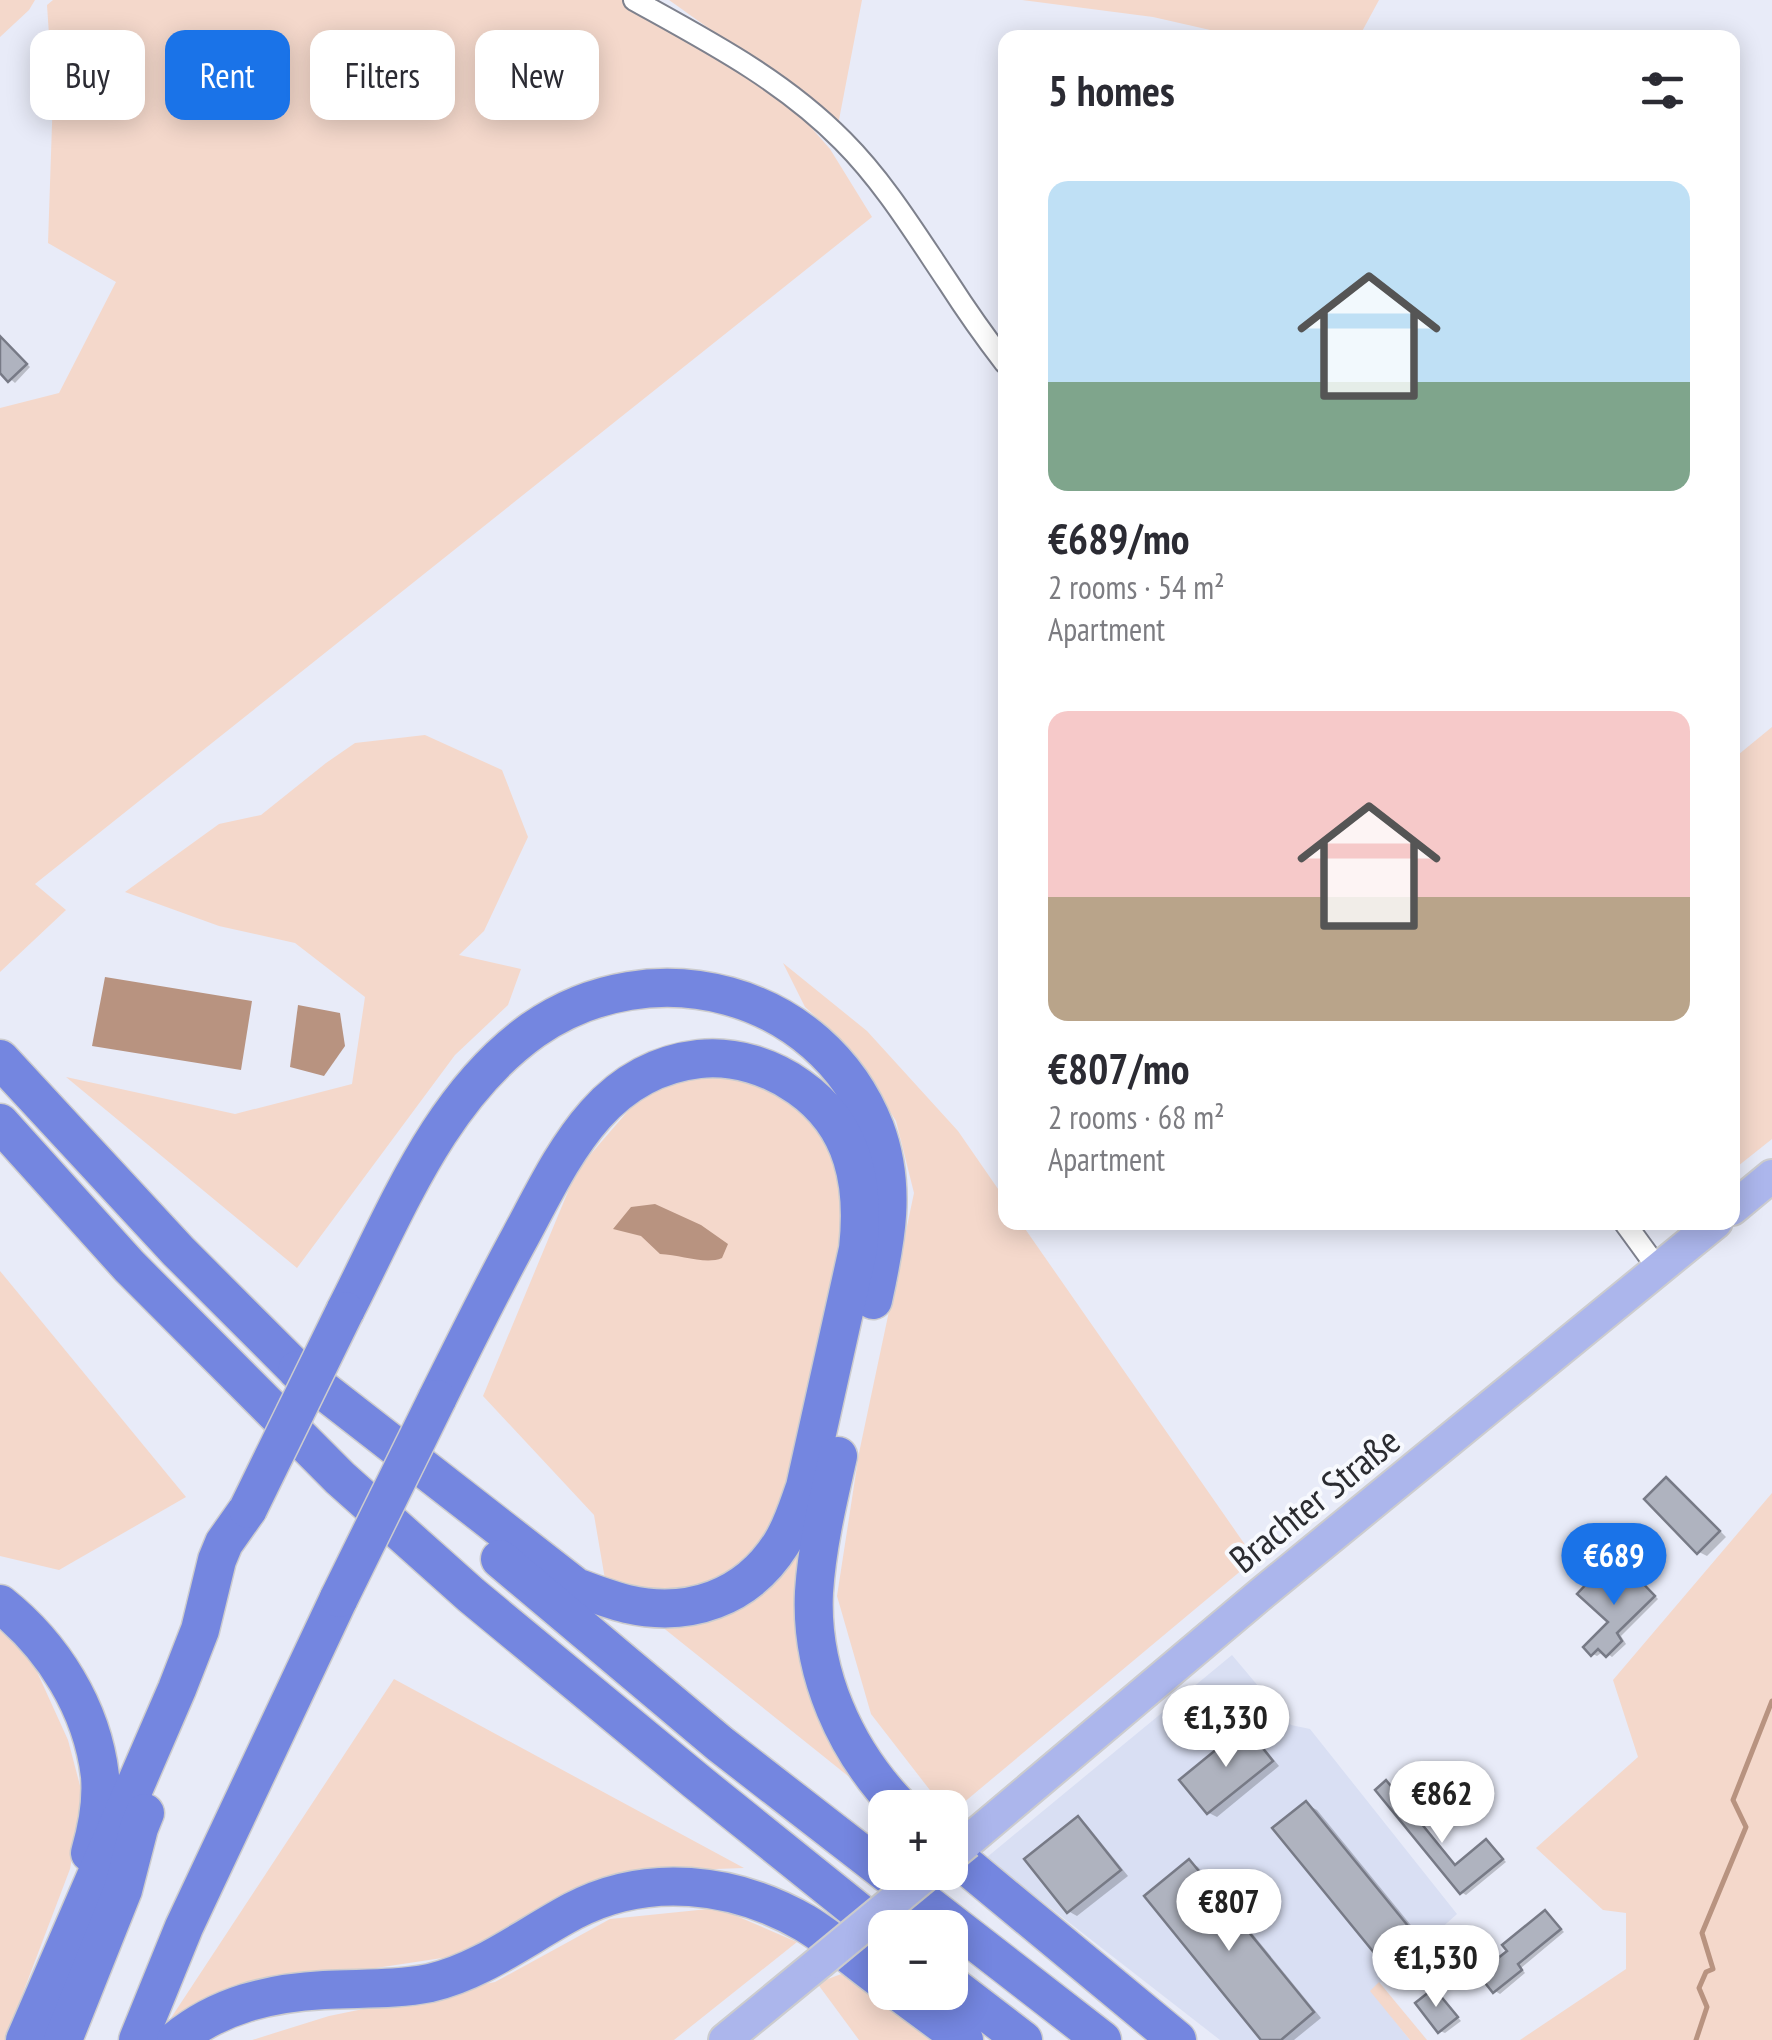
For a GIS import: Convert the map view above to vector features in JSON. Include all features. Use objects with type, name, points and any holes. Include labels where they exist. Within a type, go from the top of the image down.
[{"type":"highway","points":[[63,2040],[123,1890],[138,1828],[202,1677],[226,1572],[248,1509],[418,1168],[443,1126],[489,1068],[532,1031],[594,998],[672,986],[739,998],[812,1039],[846,1076],[876,1130],[889,1210],[885,1247],[824,1519],[814,1592],[820,1658],[839,1720],[865,1765],[886,1790]]},
{"type":"highway","points":[[0,1059],[178,1251],[360,1432],[502,1562],[824,1826],[1102,2040]]},
{"type":"highway","points":[[138,2040],[184,1928],[339,1598],[437,1399],[566,1152],[597,1111],[641,1076],[684,1061],[732,1059],[791,1081],[817,1101],[849,1150],[858,1182],[858,1249],[805,1487],[784,1540],[751,1580],[728,1595],[675,1608],[648,1607],[576,1587],[297,1370]]},
{"type":"highway","points":[[0,1123],[128,1266],[340,1478],[471,1595],[868,1919]]},
{"type":"highway","points":[[25,2040],[177,1689],[200,1630],[224,1543],[248,1509]]},
{"type":"highway","points":[[0,1604],[48,1652],[72,1688],[88,1727],[100,1778],[97,1828],[54,1969]]},
{"type":"highway","points":[[968,1860],[1177,2040]]},
{"type":"highway","points":[[176,2040],[201,2022],[259,1998],[324,1990],[397,1988],[445,1979],[590,1903],[639,1888],[704,1888],[756,1900],[813,1928],[868,1969]]},
{"type":"highway","points":[[968,1998],[1022,2040]]},
{"type":"highway","points":[[923,2010],[964,2040]]},
{"type":"main road","points":[[1740,1202],[1772,1176]]},
{"type":"main road","name":"Brachter Straße","points":[[968,1840],[1261,1594],[1706,1230]]},
{"type":"main road","points":[[725,2040],[908,1890]]},
{"type":"street","points":[[634,0],[783,87],[844,141],[898,207],[998,354]]},
{"type":"street","points":[[1630,1230],[1659,1270]]},
{"type":"shaded area","points":[[0,0],[35,0],[0,37]]},
{"type":"shaded area","points":[[53,0],[645,0],[802,117],[830,149],[872,217],[35,884],[66,910],[0,972],[0,408],[59,393],[116,282],[48,243],[52,120],[145,120],[145,30],[49,30],[47,5]]},
{"type":"shaded area","points":[[669,0],[862,0],[838,125],[784,82]]},
{"type":"shaded area","points":[[1022,0],[1379,0],[1363,30],[1210,30],[1153,17]]},
{"type":"shaded area","points":[[1772,727],[1772,1139],[1740,1164],[1740,753]]},
{"type":"shaded area","points":[[425,735],[502,770],[528,837],[484,931],[459,955],[521,969],[508,1005],[455,1055],[297,1268],[66,1077],[235,1114],[352,1084],[365,997],[295,943],[219,926],[125,892],[219,824],[261,815],[355,743]]},
{"type":"shaded area","points":[[783,963],[867,1031],[958,1131],[998,1189],[998,1230],[1026,1230],[1255,1559],[968,1799],[968,1790],[930,1790],[871,1714],[837,1596],[859,1453],[914,1193],[896,1121],[847,1045],[805,1007]]},
{"type":"shaded area","points":[[105,977],[252,1001],[241,1070],[92,1046]]},
{"type":"shaded area","points":[[298,1005],[340,1013],[345,1046],[324,1076],[290,1067]]},
{"type":"shaded area","points":[[742,1073],[777,1087],[810,1117],[834,1148],[847,1203],[792,1479],[771,1534],[742,1569],[697,1585],[647,1592],[606,1585],[594,1515],[483,1396],[577,1170],[634,1104],[684,1074]]},
{"type":"shaded area","points":[[655,1204],[701,1225],[728,1244],[722,1258],[701,1260],[660,1254],[641,1236],[613,1229],[631,1207]]},
{"type":"shaded area","points":[[0,1271],[186,1497],[59,1570],[0,1556]]},
{"type":"shaded area","points":[[1772,1493],[1772,2040],[1520,2040],[1626,1969],[1626,1913],[1603,1910],[1536,1848],[1638,1757],[1613,1680]]},
{"type":"shaded area","points":[[801,1537],[797,1609],[801,1666],[827,1732],[858,1784],[651,1618]]},
{"type":"shaded area","points":[[0,1628],[28,1652],[68,1740],[83,1797],[70,1869],[5,2040],[0,2040]]},
{"type":"shaded area","points":[[1232,1655],[1291,1725],[1310,1729],[1457,1914],[1371,1991],[1410,2040],[1220,2040],[986,1858]]},
{"type":"shaded area","points":[[394,1679],[744,1868],[660,1871],[591,1881],[475,1953],[343,1973],[271,1977],[167,2024]]},
{"type":"shaded area","points":[[718,1908],[797,1942],[674,2040],[252,2040],[329,2016],[495,1982],[610,1919]]},
{"type":"shaded area","points":[[852,1970],[868,1982],[868,2010],[906,2010],[946,2040],[859,2040],[817,1983]]},
{"type":"shaded area","points":[[1379,1982],[1427,2040],[1410,2040],[1370,1991]]},
{"type":"building","points":[[0,336],[27,364],[8,382],[0,373]]},
{"type":"building","points":[[1666,1477],[1720,1531],[1697,1554],[1644,1499]]},
{"type":"building","points":[[1629,1569],[1655,1596],[1617,1633],[1622,1641],[1606,1657],[1598,1649],[1591,1656],[1583,1647],[1608,1622],[1577,1594],[1594,1576],[1608,1589]]},
{"type":"building","points":[[1245,1726],[1273,1761],[1207,1814],[1179,1780]]},
{"type":"building","points":[[1386,1780],[1455,1865],[1486,1839],[1503,1859],[1460,1894],[1375,1790]]},
{"type":"building","points":[[1306,1801],[1413,1932],[1380,1960],[1272,1828]]},
{"type":"building","points":[[1078,1816],[1121,1870],[1067,1913],[1024,1859]]},
{"type":"building","points":[[1189,1859],[1314,2012],[1281,2040],[1261,2040],[1144,1896]]},
{"type":"building","points":[[1545,1910],[1561,1929],[1518,1964],[1522,1970],[1493,1993],[1478,1974],[1507,1951],[1502,1945]]},
{"type":"building","points":[[1434,1988],[1458,2017],[1438,2033],[1415,2003]]},
{"type":"waterway","points":[[1696,2040],[1707,2007],[1699,1988],[1706,1972],[1713,1969],[1702,1933],[1746,1827],[1733,1800],[1772,1701]]}]
